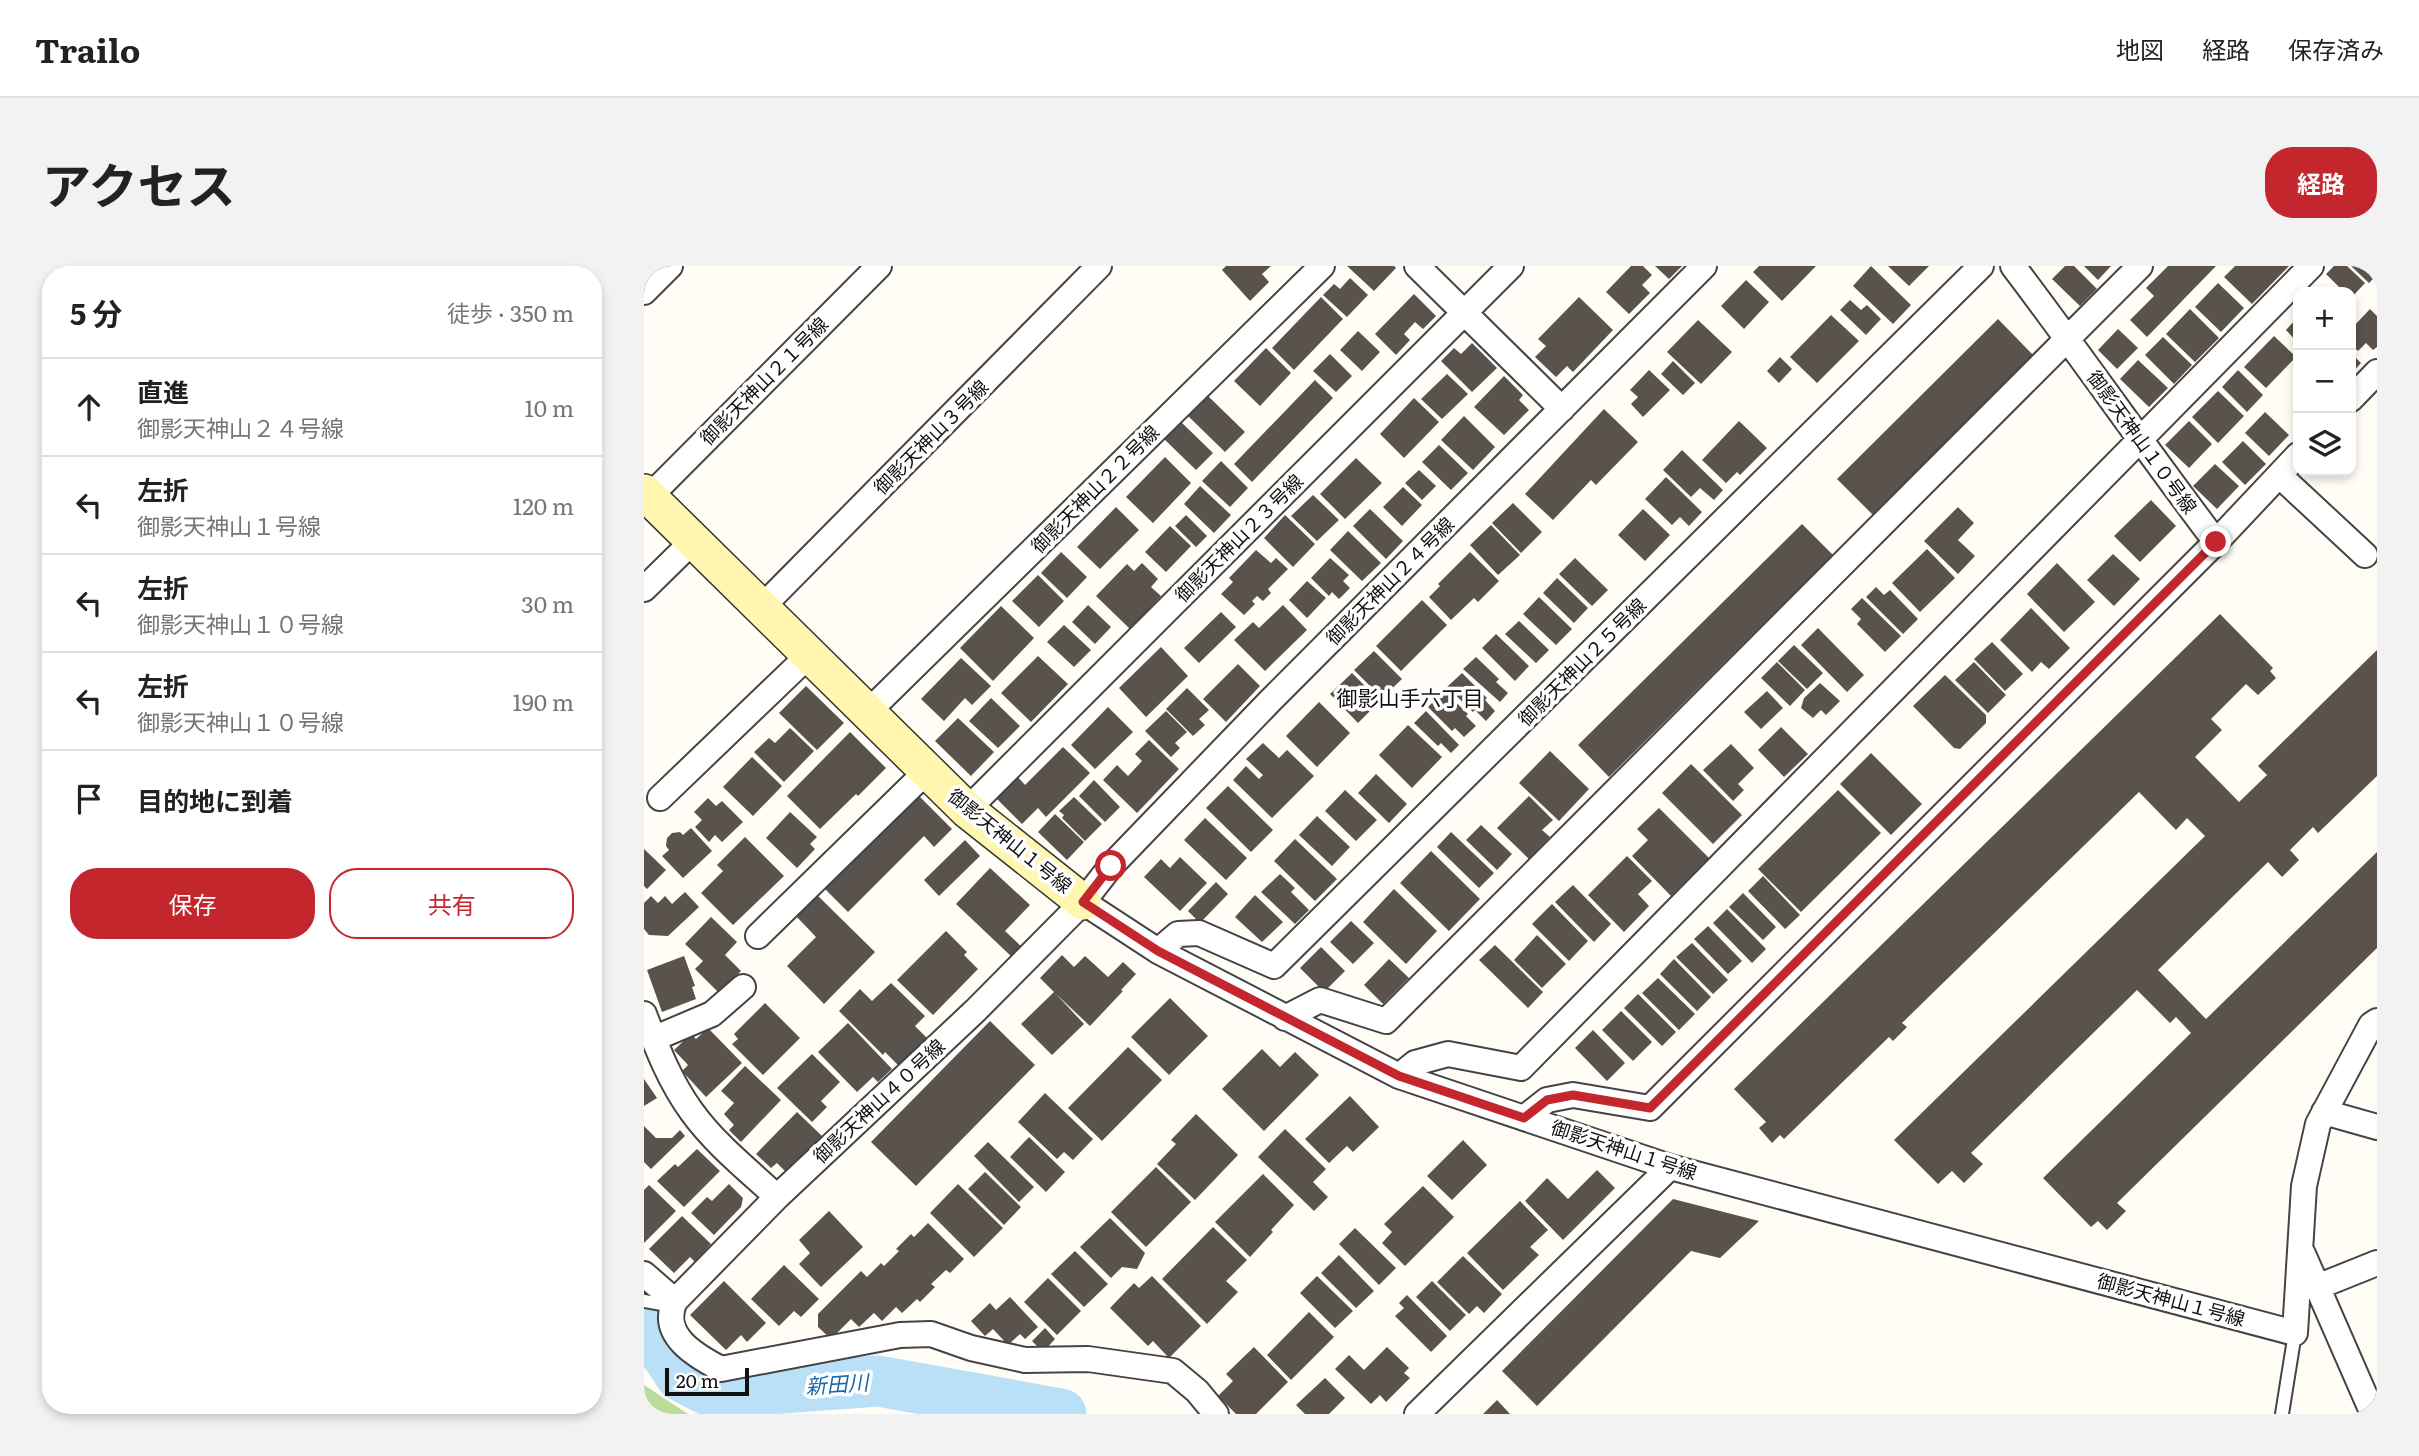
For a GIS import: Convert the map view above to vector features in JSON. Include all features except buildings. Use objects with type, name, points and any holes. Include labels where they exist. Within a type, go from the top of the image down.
[{"type":"street","points":[[644,292],[670,266]]},
{"type":"street","name":"御影天神山２１号線","points":[[647,494],[879,266]]},
{"type":"street","name":"御影天神山３号線","points":[[762,607],[1099,266]]},
{"type":"street","name":"御影天神山２２号線","points":[[868,712],[1322,266]]},
{"type":"street","points":[[1417,266],[1562,409]]},
{"type":"street","name":"御影天神山２３号線","points":[[967,810],[1511,266]]},
{"type":"street","name":"御影天神山２４号線","points":[[1083,902],[1111,866],[1269,702],[1704,266]]},
{"type":"street","name":"御影天神山２５号線","points":[[1158,951],[1178,934],[1199,933],[1275,966],[1981,266]]},
{"type":"street","name":"御影天神山１０号線","points":[[2013,266],[2216,542]]},
{"type":"street","points":[[1285,1018],[1320,1000],[1386,1021],[2140,266]]},
{"type":"street","points":[[1399,1076],[1415,1063],[1448,1055],[1521,1068],[2311,266]]},
{"type":"street","points":[[2356,395],[2377,372]]},
{"type":"street","points":[[1524,1118],[1547,1100],[1573,1095],[1650,1108],[2216,542],[2293,460]]},
{"type":"street","points":[[2279,475],[2365,555]]},
{"type":"street","name":"御影天神山１号線","points":[[647,494],[967,810],[1083,902],[1158,951],[1285,1018],[1399,1076],[1670,1167],[2295,1333]]},
{"type":"street","points":[[644,590],[694,540]]},
{"type":"street","points":[[660,798],[810,654]]},
{"type":"street","points":[[758,936],[927,771]]},
{"type":"street","name":"御影天神山４０号線","points":[[674,1304],[777,1197],[976,1010],[1083,902]]},
{"type":"street","points":[[653,1039],[712,1014],[743,986]]},
{"type":"street","points":[[644,1014],[671,1078],[693,1113],[724,1147],[777,1197]]},
{"type":"street","points":[[2295,1333],[2304,1186],[2318,1124],[2371,1025],[2377,1021]]},
{"type":"street","points":[[2324,1112],[2377,1127]]},
{"type":"street","points":[[1417,1414],[1670,1167]]},
{"type":"street","points":[[2301,1251],[2373,1414]]},
{"type":"street","points":[[2317,1287],[2377,1263]]},
{"type":"street","points":[[644,1274],[674,1304],[671,1322],[680,1341],[696,1356],[721,1369],[900,1335],[931,1334],[971,1348],[1025,1360],[1088,1359],[1173,1371],[1197,1391],[1216,1414]]},
{"type":"lane","points":[[644,1301],[674,1304]]},
{"type":"lane","points":[[2282,1414],[2295,1333]]},
{"type":"green space","points":[[644,1385],[688,1414],[644,1414]]},
{"type":"waterway","name":"新田川","points":[[644,1320],[681,1376],[714,1393],[878,1381],[1061,1414]]},
{"type":"district","name":"御影山手六丁目","points":[[1410,699]]},
{"type":"route","points":[[1111,866],[1083,902],[1158,951],[1399,1076],[1524,1118],[1547,1100],[1573,1095],[1650,1108],[2216,542]]}]
